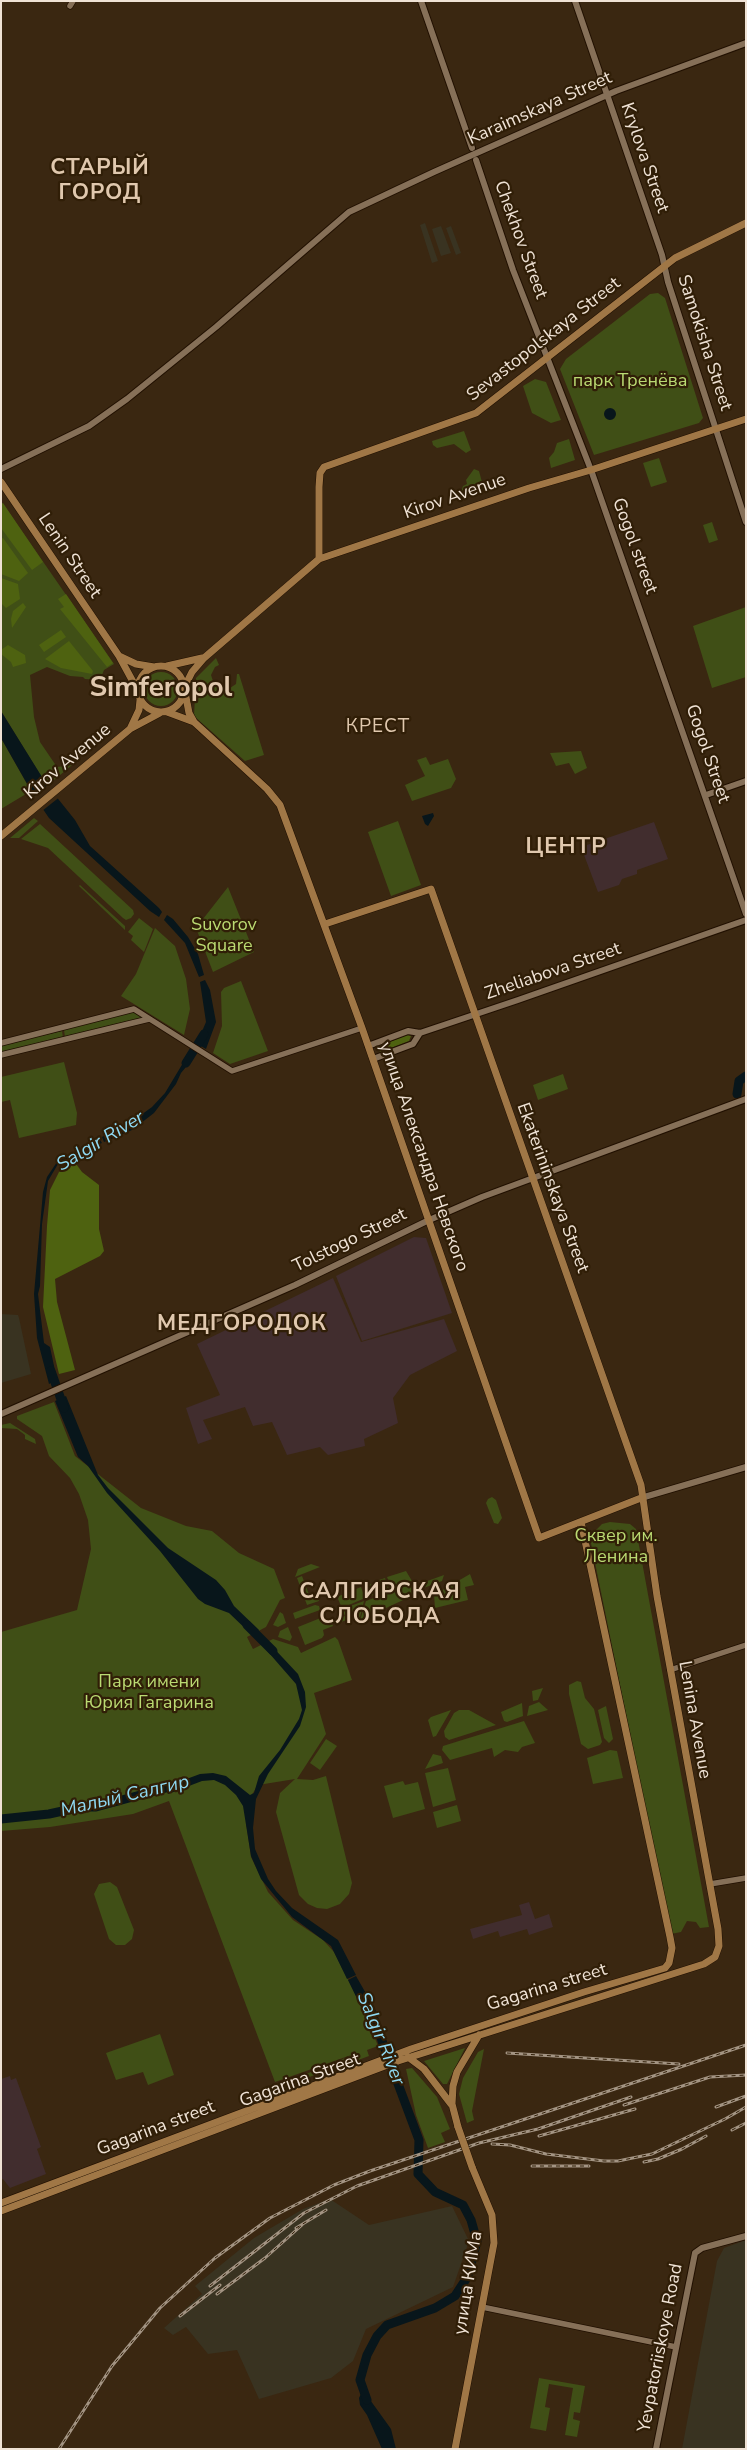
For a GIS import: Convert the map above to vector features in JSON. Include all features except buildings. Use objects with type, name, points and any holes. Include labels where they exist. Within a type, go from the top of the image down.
[{"type":"main road","points":[[421,1],[472,148]]},
{"type":"main road","name":"Krylova Street","points":[[575,1],[664,267]]},
{"type":"main road","name":"Karaimskaya Street","points":[[1,469],[89,426],[127,399],[216,327],[350,212],[434,172],[607,96],[746,43]]},
{"type":"main road","name":"Chekhov Street","points":[[476,160],[513,270],[591,470]]},
{"type":"main road","name":"Sevastopolskaya Street","points":[[319,559],[319,487],[322,469],[468,417],[489,405],[676,258],[746,222]]},
{"type":"main road","name":"Samokisha Street","points":[[664,267],[746,522]]},
{"type":"main road","name":"Kirov Avenue","points":[[184,690],[192,672],[204,658],[319,559],[529,488],[591,470],[746,419]]},
{"type":"main road","name":"Gogol street","points":[[591,470],[706,795]]},
{"type":"main road","points":[[1,482],[119,656],[138,691],[140,700],[148,709],[194,722]]},
{"type":"main road","points":[[119,656],[136,664],[155,667],[164,666],[180,676],[189,713],[194,722]]},
{"type":"main road","name":"Kirov Avenue","points":[[164,666],[204,658]]},
{"type":"main road","points":[[138,691],[141,677],[155,667]]},
{"type":"main road","points":[[163,712],[177,706],[184,690]]},
{"type":"main road","name":"Kirov Avenue","points":[[130,729],[139,710],[140,700]]},
{"type":"main road","name":"Kirov Avenue","points":[[1,836],[130,729],[163,712]]},
{"type":"main road","name":"улица Александра Невского","points":[[194,722],[267,789],[280,805],[373,1059],[427,1221],[539,1538],[581,1522]]},
{"type":"main road","points":[[706,795],[746,781]]},
{"type":"main road","name":"Gogol Street","points":[[706,795],[746,914]]},
{"type":"main road","name":"Ekaterininskaya Street","points":[[325,924],[431,889],[614,1405],[640,1485],[641,1498]]},
{"type":"main road","name":"Zheliabova Street","points":[[368,1046],[408,1031],[420,1033],[746,920]]},
{"type":"main road","points":[[373,1059],[413,1044],[420,1033]]},
{"type":"main road","name":"Tolstogo Street","points":[[1,1414],[295,1285],[427,1221],[532,1178],[746,1099]]},
{"type":"main road","points":[[581,1522],[641,1498],[746,1467]]},
{"type":"main road","name":"Lenina Avenue","points":[[641,1498],[670,1670],[718,1929],[719,1946]]},
{"type":"main road","name":"Gagarina street","points":[[399,2057],[488,2023],[666,1968],[671,1956],[669,1934],[581,1522]]},
{"type":"main road","name":"Gagarina Street","points":[[1,2211],[399,2057],[410,2058],[704,1964],[715,1957],[719,1946]]},
{"type":"main road","points":[[452,2104],[454,2079],[478,2036],[488,2023]]},
{"type":"main road","points":[[410,2058],[419,2063],[452,2104]]},
{"type":"main road","name":"Gagarina street","points":[[1,2203],[379,2065]]},
{"type":"main road","name":"улица КИМа","points":[[452,2104],[458,2127],[488,2206],[494,2229],[491,2265],[455,2449]]},
{"type":"main road","name":"Yevpatoriiskoye Road","points":[[656,2449],[695,2253],[702,2248],[746,2236]]},
{"type":"street","points":[[1,1043],[134,1008],[232,1071],[362,1028]]},
{"type":"street","points":[[1,1055],[150,1019]]},
{"type":"street","points":[[670,1670],[746,1645]]},
{"type":"street","points":[[710,1884],[746,1878]]},
{"type":"street","points":[[482,2307],[676,2347]]},
{"type":"shaded area","points":[[425,223],[438,261],[432,263],[420,225]]},
{"type":"shaded area","points":[[441,226],[451,253],[441,256],[432,229]]},
{"type":"shaded area","points":[[451,226],[461,253],[456,255],[446,228]]},
{"type":"shaded area","points":[[654,822],[668,859],[637,870],[637,874],[622,879],[619,885],[598,892],[581,847]]},
{"type":"shaded area","points":[[414,1237],[426,1238],[452,1313],[362,1341],[336,1276]]},
{"type":"shaded area","points":[[333,1278],[361,1342],[444,1319],[457,1351],[410,1375],[393,1398],[398,1423],[364,1439],[365,1446],[328,1455],[320,1447],[287,1455],[272,1422],[253,1426],[245,1407],[203,1420],[212,1439],[198,1444],[186,1408],[220,1395],[197,1344]]},
{"type":"shaded area","points":[[1,1314],[18,1315],[31,1374],[1,1383]]},
{"type":"shaded area","points":[[529,1902],[535,1919],[549,1914],[553,1927],[529,1935],[527,1929],[500,1937],[498,1931],[473,1939],[470,1929],[522,1915],[519,1905]]},
{"type":"shaded area","points":[[10,2076],[11,2080],[16,2078],[41,2147],[37,2149],[46,2174],[10,2188],[3,2179],[1,2180],[1,2079]]},
{"type":"shaded area","points":[[330,2199],[369,2225],[452,2206],[469,2241],[453,2287],[366,2329],[353,2361],[331,2378],[259,2399],[237,2350],[208,2354],[186,2327],[173,2335],[164,2328],[202,2294],[195,2286],[254,2238],[303,2209]]},
{"type":"shaded area","points":[[746,2240],[746,2449],[682,2449],[717,2261],[724,2248]]},
{"type":"green space","points":[[117,161],[127,170],[121,176],[111,167]]},
{"type":"green space","name":"парк Тренёва","points":[[658,293],[665,298],[703,418],[699,423],[594,455],[560,369],[566,359],[650,294]]},
{"type":"green space","points":[[535,379],[546,382],[561,420],[551,423],[532,413],[523,386]]},
{"type":"green space","points":[[464,431],[471,450],[466,453],[454,444],[437,448],[433,445],[432,441]]},
{"type":"green space","points":[[569,439],[575,460],[551,468],[549,458],[554,452],[557,443]]},
{"type":"green space","points":[[659,458],[667,482],[651,487],[643,463]]},
{"type":"green space","points":[[474,469],[479,471],[483,486],[479,491],[463,497],[461,492],[463,486],[467,484],[466,480]]},
{"type":"green space","points":[[1,501],[114,664],[104,670],[100,680],[70,676],[47,667],[30,675],[34,717],[40,742],[57,767],[72,765],[47,786],[1,711]]},
{"type":"green space","points":[[3,503],[43,562],[32,570],[1,528],[1,505]]},
{"type":"green space","points":[[712,522],[718,540],[709,543],[703,525]]},
{"type":"green space","points":[[3,538],[28,573],[19,581],[1,574],[1,539]]},
{"type":"green space","points":[[1,578],[18,584],[20,599],[6,608],[1,603]]},
{"type":"green space","points":[[66,594],[113,663],[107,667],[60,609],[64,607],[58,599]]},
{"type":"green space","points":[[23,603],[26,607],[12,628],[11,619],[13,611]]},
{"type":"green space","points":[[746,607],[746,677],[712,688],[693,626]]},
{"type":"green space","points":[[61,630],[66,637],[44,652],[39,645]]},
{"type":"green space","points":[[69,641],[93,671],[92,674],[61,668],[45,659]]},
{"type":"green space","points":[[8,645],[25,655],[26,663],[13,667],[11,662],[1,654],[1,650]]},
{"type":"green space","points":[[216,658],[219,665],[215,667],[211,675],[213,681],[230,688],[236,684],[237,674],[239,674],[264,755],[245,761],[194,716],[196,678]]},
{"type":"green space","points":[[161,672],[168,673],[173,677],[177,682],[177,696],[173,701],[168,705],[161,706],[154,705],[149,701],[145,696],[144,689],[145,682],[149,677],[154,673]]},
{"type":"green space","points":[[1,738],[31,791],[1,809]]},
{"type":"green space","points":[[581,751],[587,768],[575,774],[569,763],[556,766],[550,753]]},
{"type":"green space","points":[[426,757],[430,765],[448,759],[456,779],[451,788],[412,801],[405,785],[425,776],[417,760]]},
{"type":"green space","points":[[34,818],[38,821],[19,838],[10,838]]},
{"type":"green space","points":[[398,821],[421,885],[391,896],[368,832]]},
{"type":"green space","points":[[40,824],[133,910],[134,914],[131,918],[126,920],[123,918],[48,848],[21,839]]},
{"type":"green space","points":[[79,886],[125,926],[125,930]]},
{"type":"green space","name":"Suvorov Square","points":[[228,887],[254,952],[213,972],[196,928]]},
{"type":"green space","points":[[139,918],[153,929],[144,952],[131,940],[133,936],[128,932]]},
{"type":"green space","points":[[155,928],[175,946],[186,979],[190,1009],[184,1035],[121,996],[136,974]]},
{"type":"green space","points":[[241,981],[268,1051],[230,1064],[213,1053],[222,1026],[221,992],[224,988]]},
{"type":"green space","points":[[134,1011],[144,1018],[65,1037],[64,1030]]},
{"type":"green space","points":[[62,1031],[63,1038],[1,1053],[1,1045]]},
{"type":"green space","points":[[407,1035],[411,1036],[409,1041],[380,1052],[377,1047]]},
{"type":"green space","points":[[64,1062],[77,1113],[76,1125],[19,1138],[10,1100],[1,1102],[1,1077]]},
{"type":"green space","points":[[563,1074],[568,1089],[538,1100],[533,1085]]},
{"type":"green space","points":[[74,1161],[82,1172],[99,1185],[99,1229],[104,1251],[100,1256],[55,1279],[57,1302],[75,1370],[59,1374],[43,1307],[47,1226],[50,1190],[59,1172]]},
{"type":"green space","name":"Парк имени Юрия Гагарина","points":[[54,1402],[75,1456],[141,1508],[186,1526],[212,1531],[239,1553],[274,1569],[285,1598],[280,1600],[266,1627],[247,1637],[253,1649],[273,1639],[298,1647],[301,1653],[335,1637],[338,1640],[352,1680],[314,1693],[326,1734],[297,1779],[313,1780],[326,1776],[352,1883],[349,1894],[340,1904],[327,1909],[317,1908],[308,1904],[299,1895],[276,1812],[280,1793],[295,1779],[258,1785],[251,1796],[246,1822],[251,1857],[268,1892],[293,1920],[323,1940],[334,1952],[364,2011],[378,2046],[367,2050],[369,2056],[331,2070],[329,2065],[354,2054],[275,2082],[169,1801],[133,1814],[50,1827],[1,1831],[1,1632],[77,1610],[91,1549],[88,1520],[79,1494],[70,1478],[49,1456],[42,1436],[17,1419],[17,1416]]},
{"type":"green space","points":[[10,1423],[35,1439],[36,1444],[25,1439],[25,1435],[17,1429],[1,1428],[1,1425]]},
{"type":"green space","points":[[492,1497],[496,1500],[502,1518],[498,1524],[494,1523],[486,1503]]},
{"type":"green space","name":"Сквер им. Ленина","points":[[610,1522],[630,1524],[636,1529],[709,1927],[700,1928],[696,1922],[687,1921],[681,1932],[671,1934],[591,1543],[595,1531],[602,1524]]},
{"type":"green space","points":[[311,1564],[320,1567],[295,1577],[298,1569]]},
{"type":"green space","points":[[406,1571],[412,1581],[392,1589],[387,1577]]},
{"type":"green space","points":[[470,1574],[474,1585],[465,1587],[468,1600],[435,1608],[434,1595]]},
{"type":"green space","points":[[444,1575],[442,1581],[421,1589],[419,1584]]},
{"type":"green space","points":[[302,1576],[310,1597],[317,1595],[319,1601],[307,1605],[297,1578]]},
{"type":"green space","points":[[385,1578],[389,1590],[380,1593],[376,1581]]},
{"type":"green space","points":[[374,1583],[378,1593],[368,1597],[363,1587]]},
{"type":"green space","points":[[414,1583],[417,1591],[414,1595],[360,1620],[366,1601]]},
{"type":"green space","points":[[361,1587],[365,1598],[342,1608],[338,1599],[339,1596]]},
{"type":"green space","points":[[364,1601],[359,1621],[352,1618],[341,1622],[339,1618],[345,1616],[342,1609]]},
{"type":"green space","points":[[315,1605],[319,1606],[320,1610],[295,1619],[293,1613]]},
{"type":"green space","points":[[280,1612],[283,1614],[286,1623],[278,1627],[273,1625]]},
{"type":"green space","points":[[323,1617],[325,1622],[331,1621],[333,1626],[323,1630],[324,1635],[322,1638],[305,1645],[298,1627]]},
{"type":"green space","points":[[288,1627],[292,1637],[290,1641],[278,1637],[280,1631]]},
{"type":"green space","points":[[577,1681],[581,1682],[585,1698],[594,1709],[602,1742],[600,1745],[588,1749],[581,1744],[569,1694],[569,1685]]},
{"type":"green space","points":[[543,1688],[538,1700],[533,1701],[532,1691]]},
{"type":"green space","points":[[539,1702],[548,1710],[527,1716],[529,1706]]},
{"type":"green space","points":[[522,1703],[523,1716],[507,1722],[504,1721],[501,1712]]},
{"type":"green space","points":[[606,1706],[613,1739],[609,1743],[604,1738],[598,1710]]},
{"type":"green space","points":[[451,1710],[436,1736],[433,1737],[428,1720],[431,1717]]},
{"type":"green space","points":[[459,1710],[469,1710],[496,1725],[449,1740],[445,1737],[444,1731],[454,1713]]},
{"type":"green space","points":[[524,1721],[535,1743],[522,1747],[518,1752],[505,1750],[494,1757],[492,1748],[450,1760],[442,1750],[443,1746]]},
{"type":"green space","points":[[326,1739],[337,1746],[320,1770],[310,1763]]},
{"type":"green space","points":[[610,1750],[617,1751],[623,1778],[593,1784],[587,1758]]},
{"type":"green space","points":[[433,1754],[441,1756],[443,1763],[425,1769]]},
{"type":"green space","points":[[448,1768],[456,1800],[433,1807],[425,1773]]},
{"type":"green space","points":[[403,1781],[405,1785],[418,1782],[425,1809],[393,1818],[384,1786]]},
{"type":"green space","points":[[457,1805],[461,1821],[437,1828],[433,1812]]},
{"type":"green space","points":[[110,1882],[117,1887],[134,1930],[132,1939],[125,1945],[116,1945],[109,1939],[94,1894],[99,1884]]},
{"type":"green space","points":[[160,2034],[174,2075],[148,2085],[143,2072],[116,2080],[106,2053]]},
{"type":"green space","points":[[465,2048],[447,2084],[443,2084],[424,2061]]},
{"type":"green space","points":[[484,2049],[472,2111],[474,2120],[467,2123],[459,2094],[463,2078],[478,2052]]},
{"type":"green space","points":[[412,2068],[437,2097],[450,2129],[441,2133],[445,2142],[428,2148],[416,2115],[406,2069]]},
{"type":"green space","points":[[316,2070],[317,2074],[292,2084],[289,2081]]},
{"type":"green space","points":[[539,2378],[585,2386],[580,2413],[574,2412],[573,2419],[580,2421],[577,2437],[565,2435],[573,2388],[549,2384],[545,2407],[550,2408],[546,2431],[530,2428]]},
{"type":"water","points":[[612,408],[615,409],[615,419],[608,420],[605,419],[604,412],[605,409]]},
{"type":"water","points":[[1,711],[47,785],[75,820],[90,846],[159,908],[162,912],[159,917],[150,911],[49,818],[34,796],[1,738]]},
{"type":"water","points":[[433,813],[434,816],[428,826],[425,824],[422,816]]},
{"type":"water","points":[[167,915],[173,919],[188,937],[198,954],[204,975],[199,977],[185,943],[164,920]]},
{"type":"water","points":[[205,980],[210,990],[216,1022],[206,1049],[199,1045],[198,1041],[206,1022],[200,982]]},
{"type":"water","points":[[189,1053],[195,1056],[154,1113],[132,1130],[104,1142],[102,1137],[134,1120],[152,1107],[165,1093]]},
{"type":"water","points":[[100,1140],[102,1143],[58,1164],[48,1181],[42,1224],[40,1286],[38,1294],[44,1343],[50,1347],[57,1380],[49,1384],[37,1338],[34,1294],[43,1192],[47,1177],[57,1162]]},
{"type":"water","points":[[66,1396],[98,1475],[108,1488],[168,1548],[216,1580],[225,1590],[234,1606],[259,1630],[251,1634],[229,1613],[205,1604],[198,1599],[160,1551],[107,1493],[88,1466],[78,1457],[55,1401]]},
{"type":"water","points":[[268,1642],[298,1674],[305,1692],[306,1707],[300,1726],[268,1774],[256,1799],[253,1828],[255,1849],[268,1879],[276,1891],[292,1908],[338,1940],[356,1975],[347,1979],[331,1946],[292,1917],[261,1879],[251,1856],[243,1806],[236,1795],[225,1785],[214,1780],[202,1781],[168,1794],[165,1787],[200,1774],[213,1773],[226,1776],[250,1795],[254,1793],[259,1776],[280,1750],[299,1719],[302,1710],[296,1684],[262,1645]]},
{"type":"water","points":[[356,1976],[376,2011],[389,2049],[381,2052],[381,2044],[377,2040],[348,1980]]},
{"type":"water","points":[[363,2390],[391,2429],[396,2449],[382,2449],[367,2415],[360,2405],[359,2398]]},
{"type":"pier","points":[[49,784],[61,796],[42,811],[32,798]]},
{"type":"waterway","name":"Salgir River","points":[[186,1063],[204,1034]]},
{"type":"waterway","points":[[737,1094],[739,1081],[746,1076]]},
{"type":"waterway","name":"Salgir River","points":[[51,1371],[64,1408]]},
{"type":"waterway","name":"Salgir River","points":[[247,1625],[273,1651]]},
{"type":"waterway","name":"Малый Салгир","points":[[1,1819],[49,1814],[81,1807],[96,1807],[177,1785]]},
{"type":"waterway","name":"Salgir River","points":[[367,2400],[360,2380],[367,2355],[377,2336],[387,2325],[435,2308],[455,2296],[468,2276],[477,2241],[471,2220],[463,2205],[435,2192],[418,2174],[419,2140],[382,2041]]},
{"type":"railway","points":[[59,2449],[112,2366],[160,2308],[215,2258],[270,2218],[334,2185],[370,2171],[746,2045]]},
{"type":"railway","points":[[507,2053],[679,2064]]},
{"type":"railway","points":[[624,2105],[710,2077],[746,2075]]},
{"type":"railway","points":[[716,2107],[746,2096]]},
{"type":"railway","points":[[210,2286],[304,2213],[357,2186],[479,2143],[538,2129],[631,2097]]},
{"type":"railway","points":[[492,2144],[510,2145],[546,2154],[618,2161],[652,2154],[746,2107]]},
{"type":"railway","points":[[539,2136],[635,2109]]},
{"type":"railway","points":[[732,2130],[746,2123]]},
{"type":"railway","points":[[644,2162],[658,2159],[682,2149],[706,2136]]},
{"type":"railway","points":[[532,2166],[589,2166]]},
{"type":"railway","points":[[296,2228],[326,2210]]},
{"type":"railway","points":[[217,2294],[265,2258],[302,2225]]},
{"type":"railway","points":[[180,2316],[220,2285]]},
{"type":"district","name":"СТАРЫЙ ГОРОД","points":[[100,182]]},
{"type":"district","name":"Simferopol","points":[[161,689]]},
{"type":"district","name":"КРЕСТ","points":[[378,727]]},
{"type":"district","name":"ЦЕНТР","points":[[566,848]]},
{"type":"district","name":"МЕДГОРОДОК","points":[[242,1325]]},
{"type":"district","name":"САЛГИРСКАЯ СЛОБОДА","points":[[380,1606]]}]
